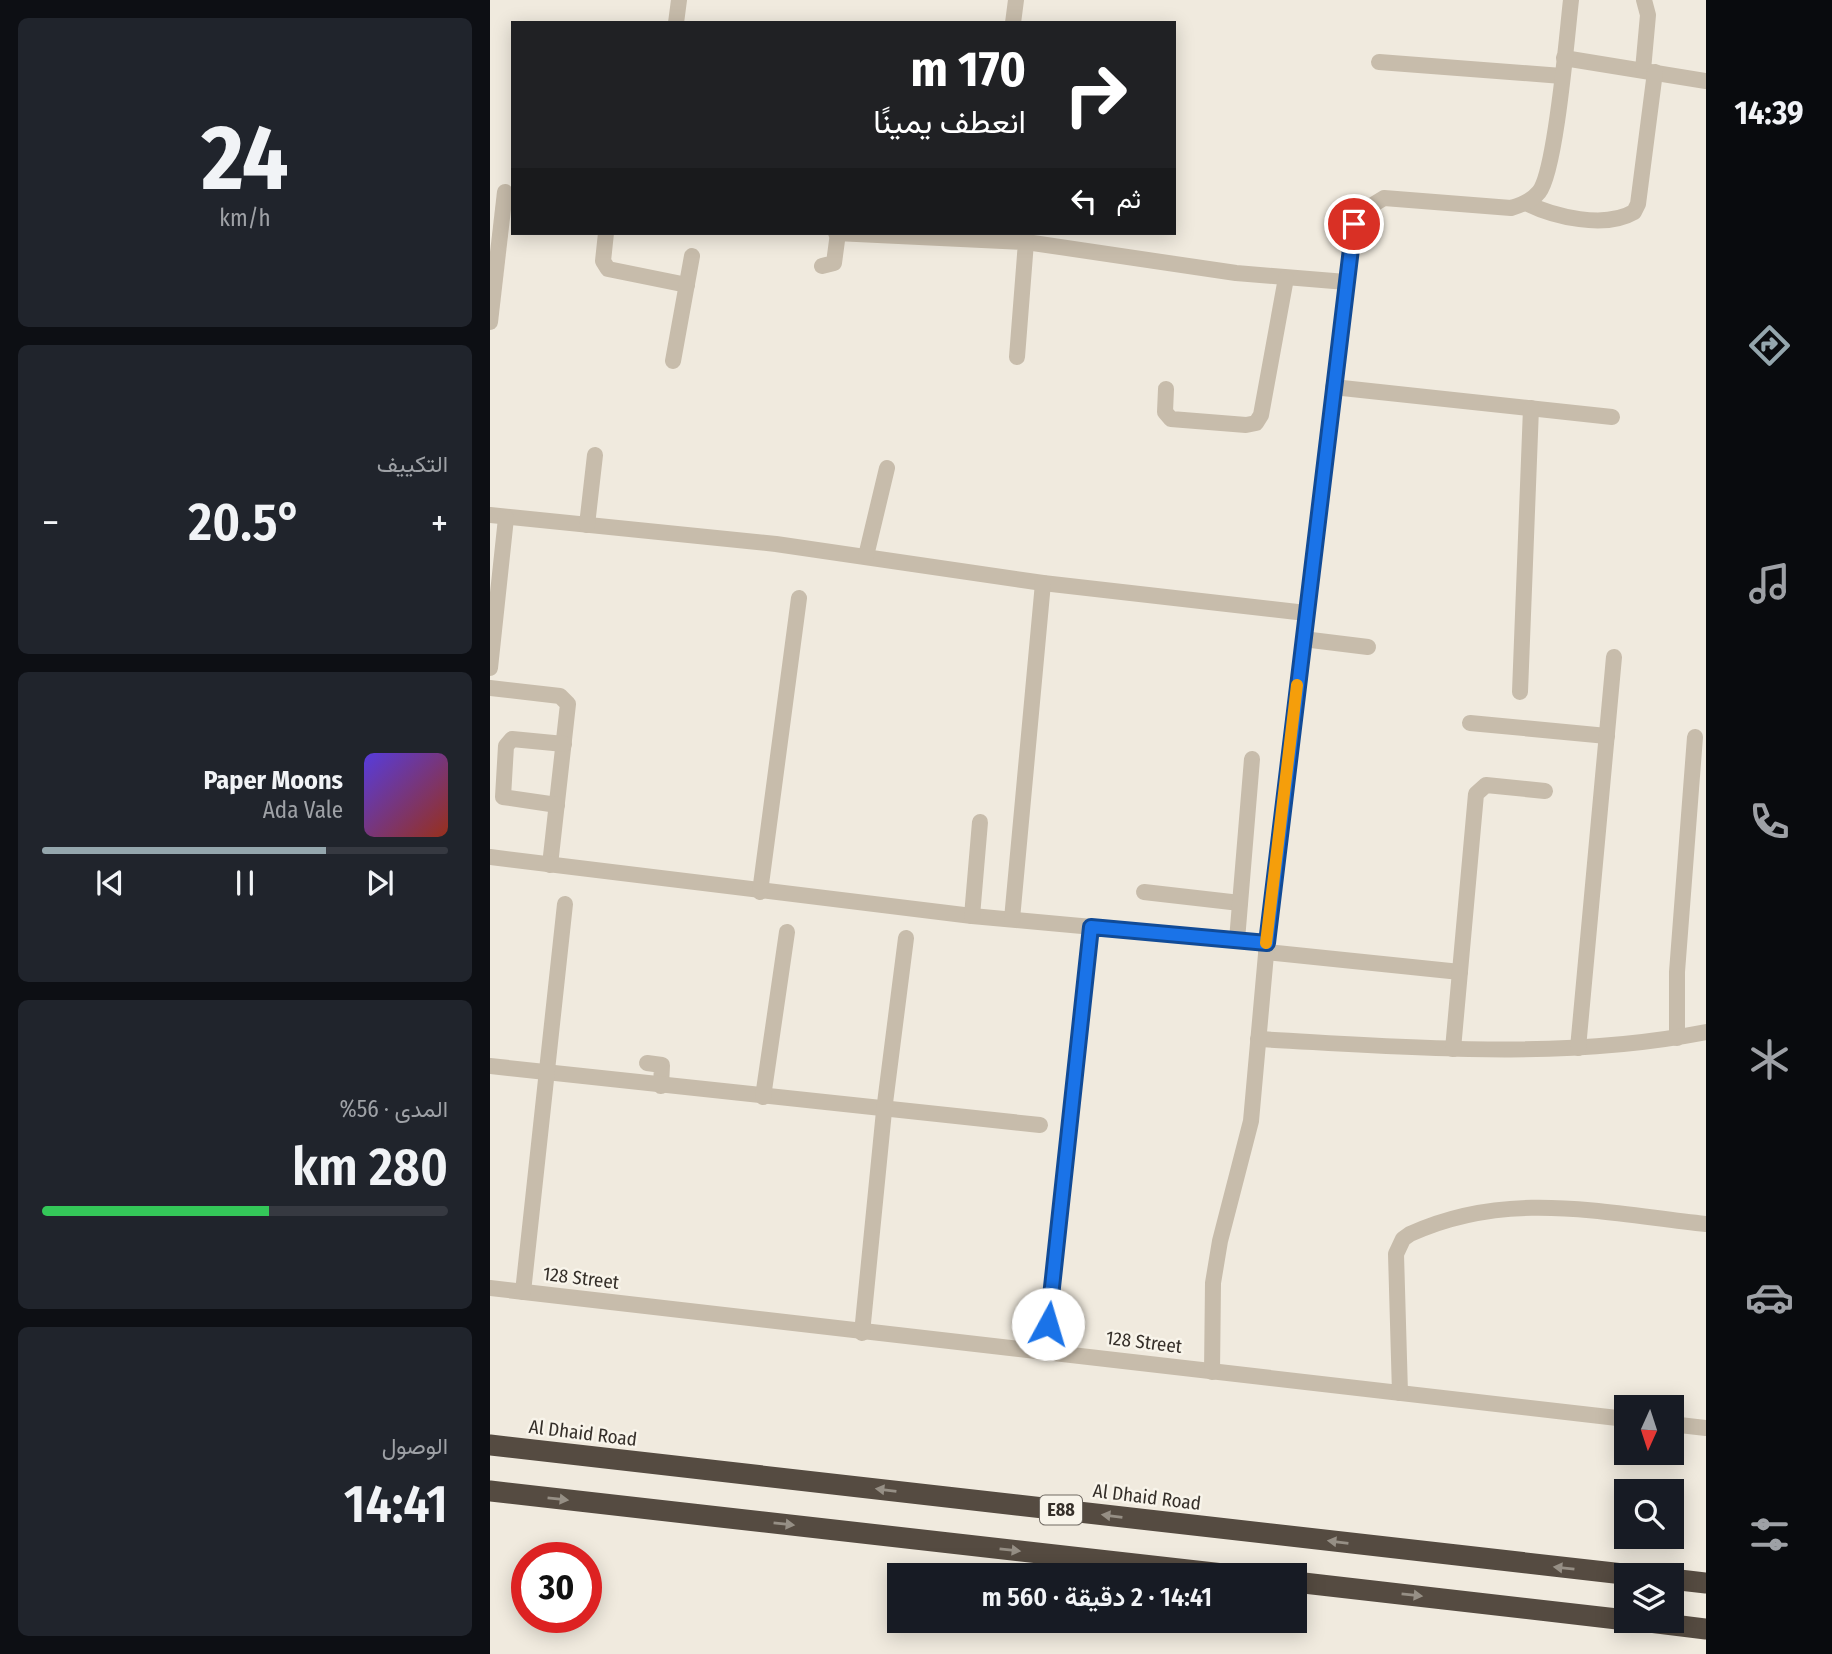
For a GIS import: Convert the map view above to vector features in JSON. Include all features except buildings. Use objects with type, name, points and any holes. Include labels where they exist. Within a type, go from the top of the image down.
[{"type":"highway","name":"Al Dhaid Road","points":[[490,1445],[1614,1573]]},
{"type":"highway","name":"E88","points":[[490,1491],[1126,1563]]},
{"type":"highway","points":[[1684,1580],[1706,1583]]},
{"type":"highway","points":[[1307,1583],[1614,1619]]},
{"type":"highway","points":[[1684,1626],[1706,1629]]},
{"type":"street","points":[[677,21],[679,0]]},
{"type":"street","points":[[1013,21],[1016,0]]},
{"type":"street","points":[[1212,1372],[1213,1283],[1220,1241],[1251,1121],[1266,947],[1354,224],[1371,203],[1398,197],[1511,208],[1526,203],[1539,193],[1546,179],[1571,0]]},
{"type":"street","points":[[1526,203],[1569,216],[1611,218],[1634,212],[1638,204],[1649,71],[1648,15],[1644,0]]},
{"type":"street","points":[[1564,58],[1706,81]]},
{"type":"street","points":[[1378,62],[1562,76]]},
{"type":"street","points":[[490,322],[503,191]]},
{"type":"street","points":[[606,235],[603,261],[608,269],[687,285]]},
{"type":"street","points":[[822,266],[834,263],[837,235]]},
{"type":"street","points":[[938,235],[988,236],[1286,278],[1346,282]]},
{"type":"street","points":[[1017,357],[1026,242]]},
{"type":"street","points":[[673,361],[692,256]]},
{"type":"street","points":[[1166,389],[1165,412],[1171,419],[1246,425],[1256,423],[1261,415],[1286,278]]},
{"type":"street","points":[[1334,387],[1612,417]]},
{"type":"street","points":[[1520,692],[1531,408]]},
{"type":"street","points":[[587,525],[595,455]]},
{"type":"street","points":[[866,556],[887,468]]},
{"type":"street","points":[[490,668],[498,517],[866,556],[1043,583],[1306,613]]},
{"type":"street","points":[[1012,919],[1043,583]]},
{"type":"street","points":[[760,892],[799,598]]},
{"type":"street","points":[[1303,639],[1368,647]]},
{"type":"street","points":[[1578,1048],[1614,657]]},
{"type":"street","points":[[490,688],[564,697],[568,704],[550,865]]},
{"type":"street","points":[[1470,723],[1607,736]]},
{"type":"street","points":[[1677,1038],[1677,972],[1695,737]]},
{"type":"street","points":[[557,805],[503,797],[506,746],[512,739],[564,744]]},
{"type":"street","points":[[1237,940],[1252,759]]},
{"type":"street","points":[[1453,1049],[1476,794],[1486,786],[1545,791]]},
{"type":"street","points":[[971,916],[980,822]]},
{"type":"street","points":[[490,857],[971,916],[1237,940],[1266,947],[1460,972]]},
{"type":"street","points":[[1144,892],[1240,903]]},
{"type":"street","points":[[523,1292],[565,904]]},
{"type":"street","points":[[1045,1351],[1091,927]]},
{"type":"street","points":[[763,1097],[787,932]]},
{"type":"street","points":[[862,1333],[884,1111],[906,938]]},
{"type":"street","points":[[1258,1039],[1453,1049],[1578,1048],[1677,1038],[1706,1032]]},
{"type":"street","points":[[647,1063],[662,1066],[661,1086]]},
{"type":"street","points":[[490,1066],[884,1111],[1040,1125]]},
{"type":"street","points":[[1400,1393],[1396,1254],[1403,1239],[1410,1234],[1463,1214],[1520,1206],[1706,1224]]},
{"type":"street","name":"128 Street","points":[[490,1288],[1614,1418]]},
{"type":"street","points":[[1684,1426],[1706,1429]]},
{"type":"slow traffic","points":[[1266,943],[1297,685]]},
{"type":"route","points":[[1048,1324],[1091,927],[1267,943],[1354,224]]}]
